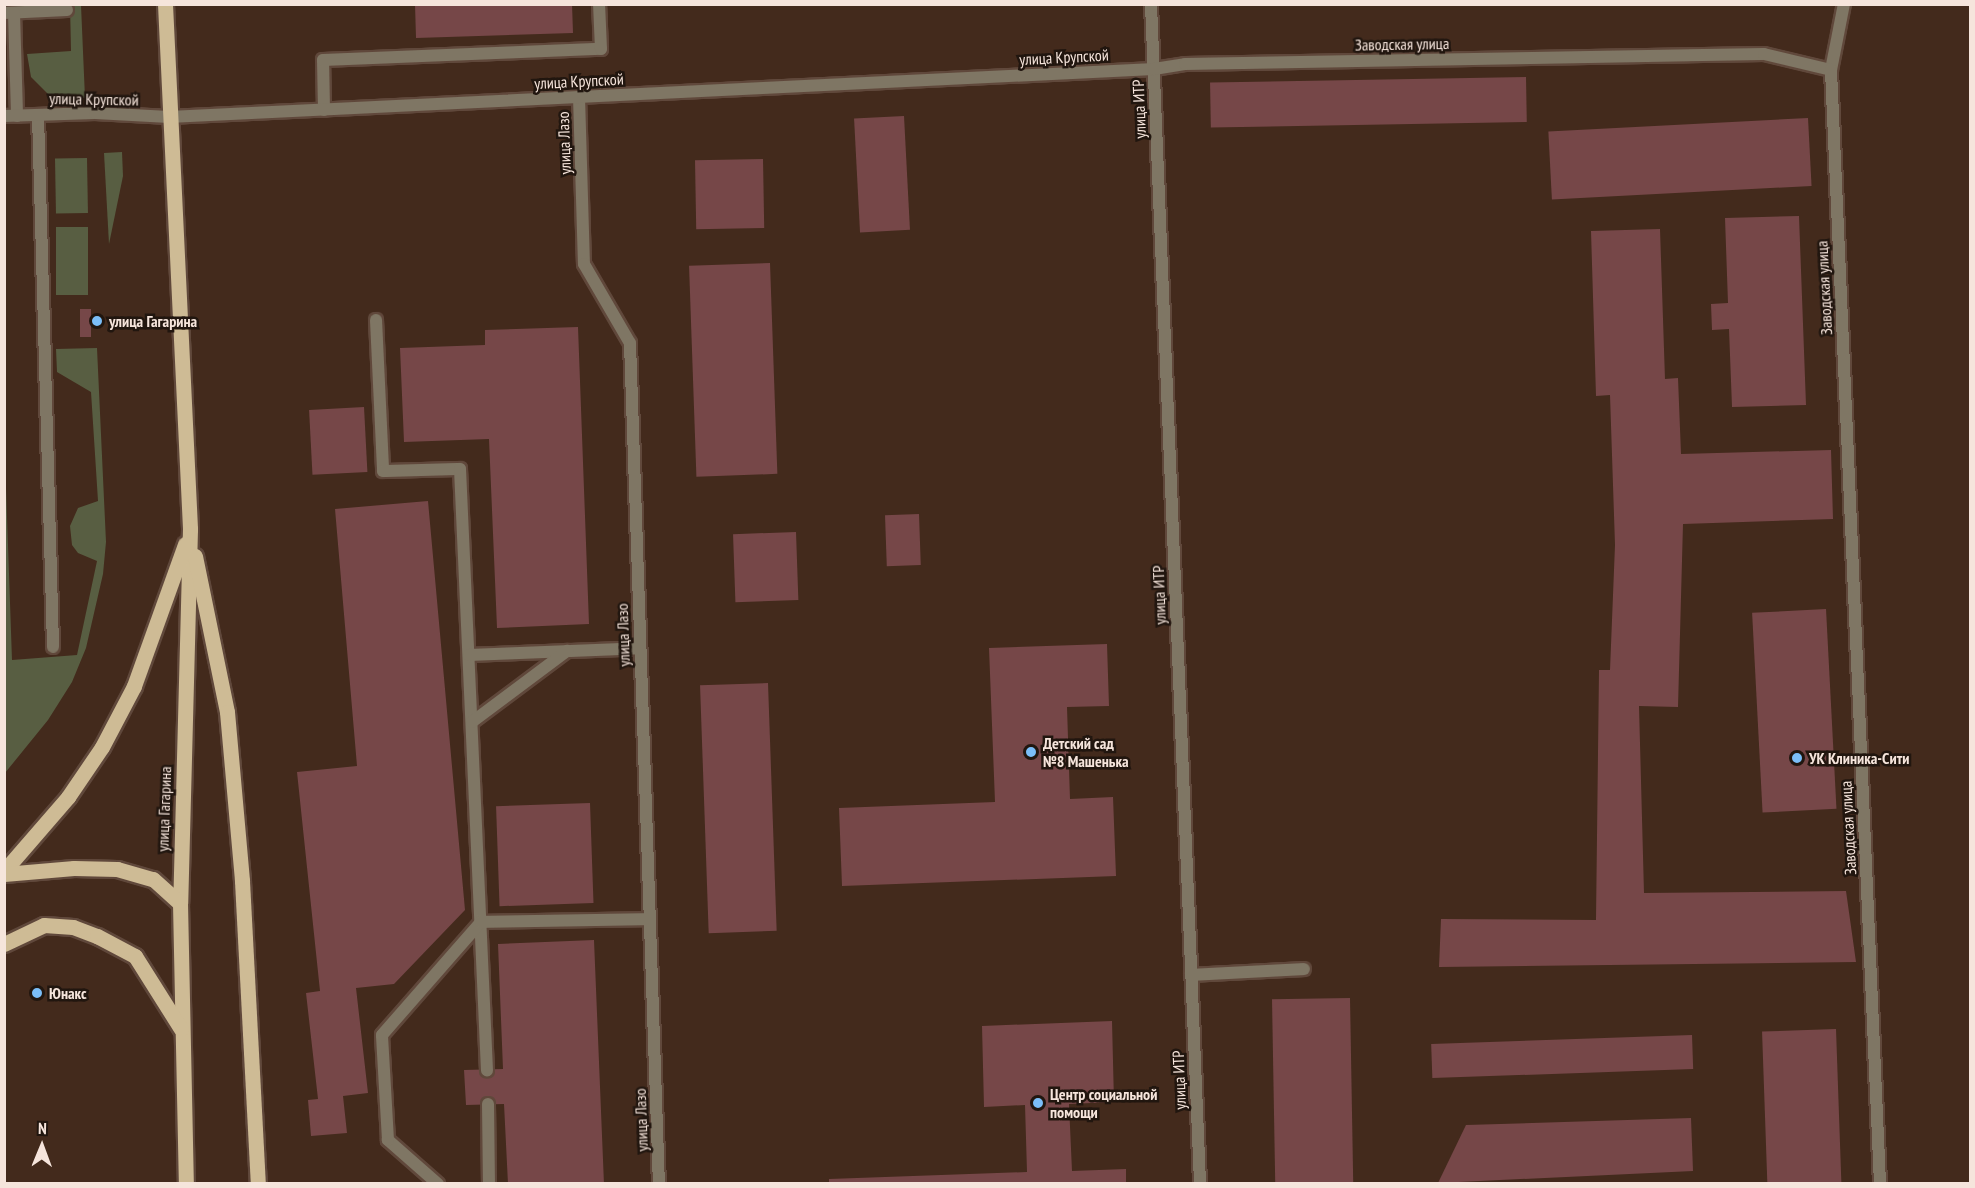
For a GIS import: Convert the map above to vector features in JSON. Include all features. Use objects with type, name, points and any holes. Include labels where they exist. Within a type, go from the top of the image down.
[{"type":"main road","name":"улица Гагарина","points":[[165,4],[190,530],[180,903],[186,1184]]},
{"type":"main road","points":[[4,873],[68,797],[102,747],[134,686],[190,530]]},
{"type":"main road","points":[[190,530],[227,712],[242,881],[258,1184]]},
{"type":"main road","points":[[4,873],[74,868],[117,869],[153,879],[180,903]]},
{"type":"main road","points":[[4,944],[44,925],[73,927],[97,936],[135,956],[181,1029]]},
{"type":"street","points":[[324,110],[323,60],[601,49],[599,4]]},
{"type":"street","name":"улица ИТР","points":[[1151,4],[1200,1184]]},
{"type":"street","points":[[1831,70],[1844,4]]},
{"type":"street","points":[[11,116],[9,13],[67,10]]},
{"type":"street","name":"Заводская улица","points":[[1154,69],[1185,64],[1764,54],[1831,70],[1880,1184]]},
{"type":"street","name":"улица Крупской","points":[[11,116],[169,117],[1154,69]]},
{"type":"street","name":"улица Лазо","points":[[579,97],[584,264],[630,343],[659,1184]]},
{"type":"street","points":[[38,115],[53,647]]},
{"type":"street","points":[[376,320],[384,471],[460,469],[487,1070]]},
{"type":"street","points":[[469,655],[640,648]]},
{"type":"street","points":[[472,722],[568,651]]},
{"type":"street","points":[[438,1184],[388,1140],[382,1035],[481,922],[650,919]]},
{"type":"street","points":[[1191,975],[1304,969]]},
{"type":"street","points":[[488,1104],[489,1184]]},
{"type":"green space","points":[[70,5],[81,5],[85,98],[52,98],[31,77],[27,54],[71,51]]},
{"type":"green space","points":[[122,152],[123,176],[109,244],[104,153]]},
{"type":"green space","points":[[87,158],[88,213],[56,214],[55,159]]},
{"type":"green space","points":[[56,227],[88,227],[88,295],[56,295]]},
{"type":"green space","points":[[97,348],[106,542],[103,574],[86,648],[72,682],[48,720],[5,773],[5,459],[12,660],[77,655],[97,561],[78,553],[72,545],[70,526],[78,508],[98,501],[91,392],[57,372],[56,349]]},
{"type":"building","points":[[415,4],[572,4],[573,33],[416,38]]},
{"type":"building","points":[[1526,77],[1527,122],[1211,128],[1210,83]]},
{"type":"building","points":[[904,116],[910,230],[860,232],[854,119]]},
{"type":"building","points":[[1808,118],[1812,186],[1552,200],[1548,132]]},
{"type":"building","points":[[763,159],[764,228],[696,229],[695,160]]},
{"type":"building","points":[[1799,216],[1806,405],[1732,407],[1729,329],[1712,330],[1711,304],[1728,303],[1725,218]]},
{"type":"building","points":[[1660,229],[1665,379],[1678,378],[1681,454],[1831,450],[1833,519],[1683,524],[1678,707],[1639,706],[1644,893],[1846,891],[1856,962],[1439,967],[1441,919],[1596,920],[1599,670],[1610,670],[1615,545],[1610,395],[1596,396],[1591,231]]},
{"type":"building","points":[[770,263],[777,474],[696,477],[689,266]]},
{"type":"building","points":[[80,309],[91,309],[91,337],[80,337]]},
{"type":"building","points":[[578,327],[589,624],[497,628],[489,439],[404,442],[400,348],[485,345],[485,330]]},
{"type":"building","points":[[364,407],[367,472],[312,475],[309,410]]},
{"type":"building","points":[[428,501],[465,910],[394,984],[356,988],[368,1093],[343,1096],[347,1133],[311,1136],[308,1100],[318,1099],[306,993],[320,991],[297,772],[357,766],[335,509]]},
{"type":"building","points":[[919,514],[921,565],[887,566],[885,515]]},
{"type":"building","points":[[796,532],[798,600],[735,602],[733,534]]},
{"type":"building","name":"УК Клиника-Сити","points":[[1826,609],[1836,809],[1763,813],[1752,613]]},
{"type":"building","name":"Детский сад №8 Машенька","points":[[1107,644],[1109,706],[1067,707],[1070,799],[1113,797],[1116,876],[842,886],[839,808],[995,802],[989,648]]},
{"type":"building","points":[[768,683],[777,931],[709,933],[700,685]]},
{"type":"building","points":[[590,803],[593,903],[500,906],[496,806]]},
{"type":"building","points":[[594,940],[604,1184],[508,1184],[504,1104],[466,1105],[464,1070],[503,1069],[498,944]]},
{"type":"building","points":[[1350,998],[1353,1184],[1275,1184],[1272,999]]},
{"type":"building","name":"Центр социальной помощи","points":[[1112,1021],[1114,1102],[1069,1104],[1072,1171],[1126,1169],[1126,1184],[829,1184],[829,1179],[1027,1172],[1025,1105],[984,1107],[982,1026]]},
{"type":"building","points":[[1836,1029],[1841,1184],[1767,1184],[1762,1032]]},
{"type":"building","points":[[1692,1035],[1693,1069],[1432,1078],[1431,1044]]},
{"type":"building","points":[[1691,1118],[1693,1171],[1438,1183],[1466,1125]]},
{"type":"place","name":"улица Гагарина","points":[[97,321]]},
{"type":"place","name":"Детский сад №8 Машенька","points":[[1031,752]]},
{"type":"place","name":"УК Клиника-Сити","points":[[1797,758]]},
{"type":"place","name":"Юнакс","points":[[37,993]]},
{"type":"place","name":"Центр социальной помощи","points":[[1038,1103]]}]
